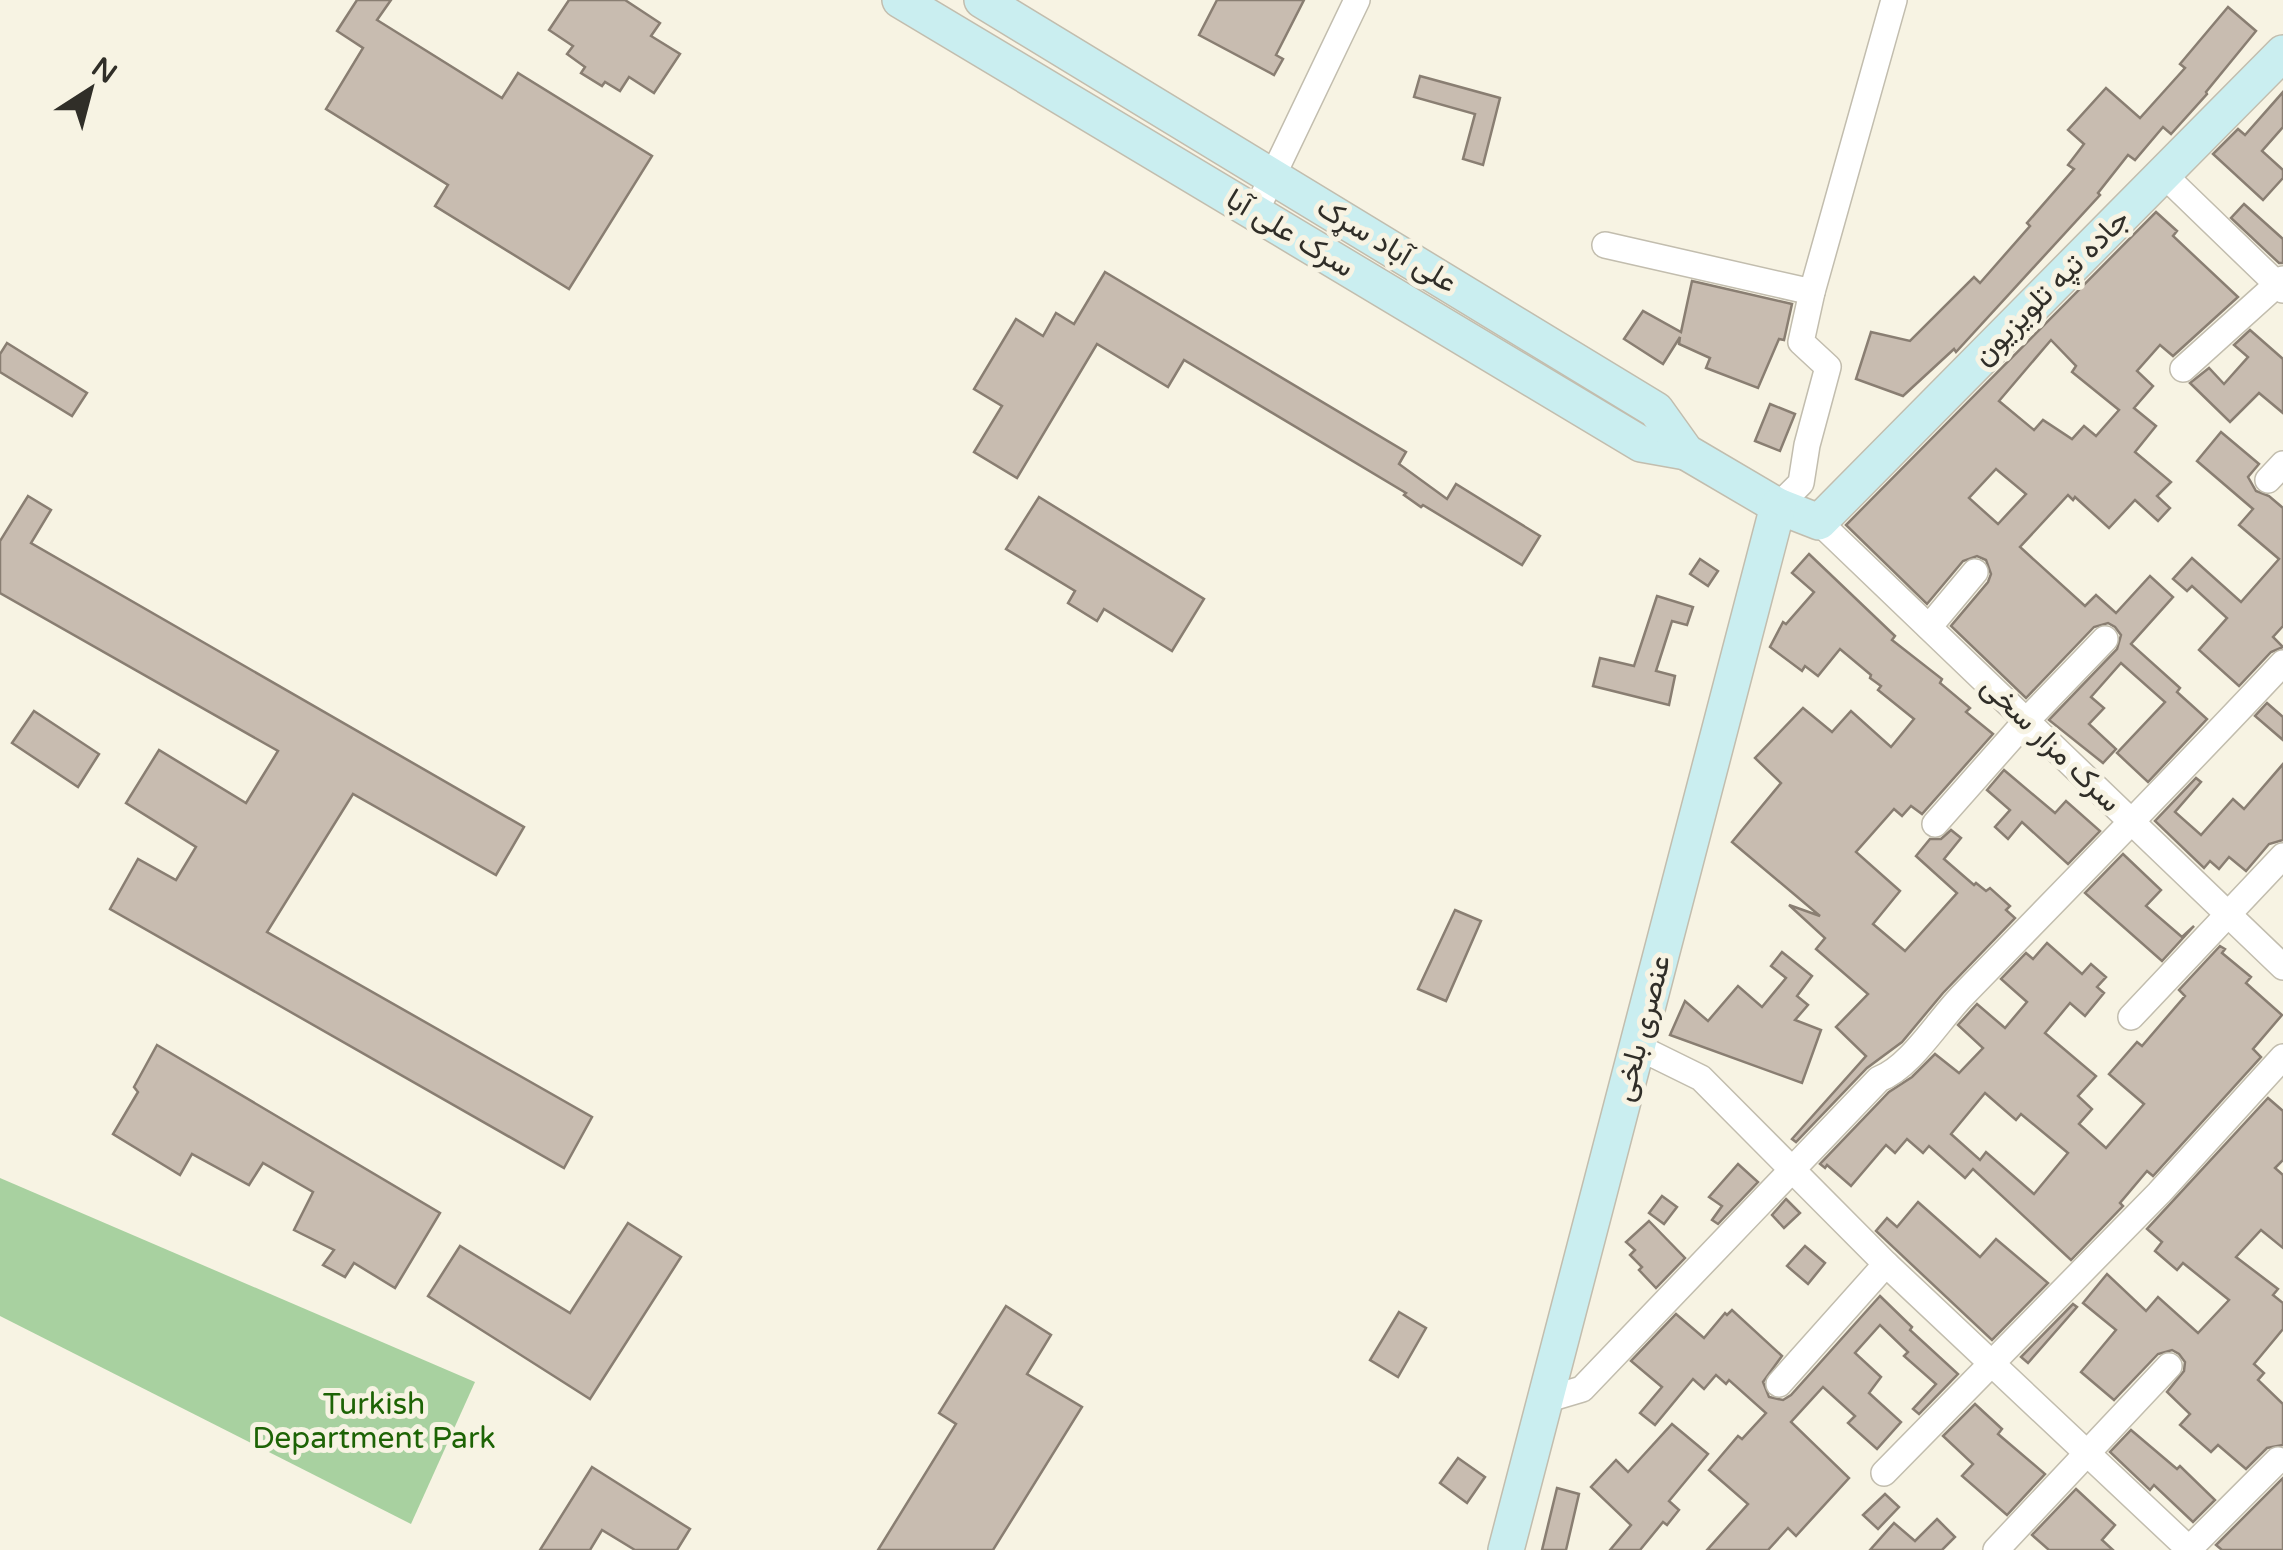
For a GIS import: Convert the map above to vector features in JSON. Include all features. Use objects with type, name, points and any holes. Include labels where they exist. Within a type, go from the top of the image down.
[{"type":"street","name":"سرک علی آبا","points":[[900,0],[1640,444],[1686,452]]},
{"type":"street","name":"علی آباد سړک","points":[[982,0],[1656,410],[1686,452],[1778,506],[1819,522]]},
{"type":"street","points":[[1255,213],[1358,0]]},
{"type":"street","points":[[1778,506],[1801,483],[1828,367],[1801,342],[1894,0]]},
{"type":"street","name":"جاده تپه تلویزیون","points":[[1819,522],[2283,53]]},
{"type":"street","points":[[2162,174],[2281,285],[2182,369]]},
{"type":"street","points":[[1605,245],[1812,292]]},
{"type":"street","name":"عنصری بلخی","points":[[1506,1550],[1778,506]]},
{"type":"street","name":"سرک مزار سخی","points":[[1819,522],[2283,967]]},
{"type":"street","points":[[1929,627],[1975,572]]},
{"type":"street","points":[[1934,824],[2026,720],[2105,639]]},
{"type":"street","points":[[1545,1400],[1582,1389],[1879,1079],[1895,1073],[1960,997],[2133,823],[2283,663]]},
{"type":"street","points":[[2131,1017],[2283,856]]},
{"type":"street","points":[[1638,1047],[1700,1078],[1886,1264],[2189,1550],[2278,1460]]},
{"type":"street","points":[[1884,1473],[2159,1192],[2283,1057]]},
{"type":"street","points":[[1779,1384],[1886,1264]]},
{"type":"street","points":[[1996,1550],[2168,1366]]},
{"type":"green space","name":"Turkish Department Park","points":[[0,1178],[475,1382],[411,1524],[0,1316]]},
{"type":"building","points":[[357,0],[391,0],[377,20],[502,98],[518,73],[652,156],[569,289],[435,206],[448,185],[326,109],[363,48],[337,31]]},
{"type":"building","points":[[569,0],[625,0],[660,23],[651,36],[680,54],[654,93],[629,77],[620,91],[605,82],[602,86],[581,73],[585,67],[567,54],[573,46],[549,30]]},
{"type":"building","points":[[1217,0],[1304,0],[1276,55],[1283,59],[1274,75],[1199,35]]},
{"type":"building","points":[[2228,7],[2256,31],[2207,94],[2171,134],[2163,127],[2135,160],[2128,155],[2100,195],[1956,352],[1954,349],[1903,396],[1856,379],[1871,332],[1910,341],[1974,277],[1980,283],[2030,226],[2027,223],[2074,169],[2068,165],[2084,144],[2068,130],[2106,88],[2140,118],[2185,68],[2180,64]]},
{"type":"building","points":[[1420,76],[1500,98],[1483,165],[1463,159],[1475,114],[1414,97]]},
{"type":"building","points":[[2283,92],[2283,127],[2262,151],[2283,170],[2283,178],[2263,200],[2213,154],[2238,129],[2245,135]]},
{"type":"building","points":[[2244,204],[2283,239],[2283,263],[2231,218]]},
{"type":"building","points":[[2156,212],[2177,231],[2173,236],[2238,297],[2173,356],[2160,345],[2137,371],[2153,386],[2134,408],[2156,426],[2135,452],[2171,482],[2157,496],[2170,508],[2158,521],[2135,500],[2109,528],[2068,495],[2020,547],[2085,606],[2096,595],[2116,613],[2150,576],[2173,597],[2131,644],[2180,688],[2177,692],[2207,719],[2148,782],[2117,753],[2165,702],[2121,663],[2091,697],[2104,708],[2089,724],[2116,749],[2103,763],[2049,720],[2117,649],[2121,635],[2115,627],[2108,623],[2094,627],[2026,698],[1951,626],[1988,582],[1991,574],[1986,560],[1977,556],[1963,561],[1927,604],[1846,525]],"holes":[[[2051,340],[2076,366],[2072,372],[2119,410],[2096,436],[2084,426],[2072,439],[2043,420],[2034,430],[1999,401]],[[1996,469],[2026,494],[1998,524],[1969,498]]]},
{"type":"building","points":[[1105,272],[1406,452],[1399,464],[1447,499],[1456,484],[1540,536],[1522,565],[1184,360],[1168,387],[1097,344],[1017,478],[974,452],[1002,406],[974,389],[1016,319],[1043,336],[1056,313],[1074,324]]},
{"type":"building","points":[[1692,281],[1792,304],[1784,340],[1779,339],[1758,388],[1706,368],[1710,358],[1679,344],[1680,337],[1663,364],[1624,339],[1643,311],[1681,332]]},
{"type":"building","points":[[2250,330],[2283,359],[2283,413],[2259,393],[2230,422],[2190,383],[2209,368],[2224,384],[2248,357],[2234,345]]},
{"type":"building","points":[[7,343],[87,393],[72,416],[0,372],[0,354]]},
{"type":"building","points":[[1770,404],[1795,414],[1780,451],[1755,441]]},
{"type":"building","points":[[2221,432],[2259,464],[2248,477],[2256,491],[2283,508],[2283,626],[2273,637],[2283,647],[2271,652],[2239,686],[2199,650],[2227,618],[2192,586],[2187,591],[2173,579],[2192,558],[2241,602],[2279,559],[2239,525],[2253,509],[2197,461]]},
{"type":"building","points":[[28,496],[51,510],[31,543],[524,827],[496,875],[353,794],[267,932],[592,1117],[564,1168],[110,909],[138,859],[176,880],[196,847],[126,803],[159,750],[246,803],[278,751],[0,593],[0,541]]},
{"type":"building","points":[[1039,497],[1204,599],[1172,651],[1104,609],[1097,621],[1068,603],[1075,591],[1006,549]]},
{"type":"building","points":[[1809,554],[1895,636],[1892,640],[1942,679],[1940,683],[1970,708],[1966,712],[1993,734],[1922,814],[1911,806],[1902,816],[1894,809],[1856,852],[1900,891],[1873,924],[1905,951],[1957,893],[1916,856],[1930,839],[1941,839],[1951,830],[1961,838],[1944,859],[1974,885],[1986,891],[1990,888],[2010,906],[2006,910],[2015,918],[1902,1042],[1867,1068],[1796,1142],[1792,1139],[1866,1056],[1836,1027],[1868,994],[1816,949],[1825,938],[1789,905],[1820,916],[1732,842],[1781,783],[1755,758],[1803,708],[1832,732],[1851,711],[1891,747],[1914,719],[1878,690],[1881,686],[1871,675],[1840,649],[1818,676],[1805,666],[1802,671],[1770,647],[1783,622],[1786,624],[1814,592],[1792,573]]},
{"type":"building","points":[[1700,559],[1718,571],[1708,586],[1690,574]]},
{"type":"building","points":[[1657,596],[1693,607],[1687,625],[1672,621],[1656,671],[1675,676],[1669,705],[1593,686],[1600,658],[1634,666]]},
{"type":"building","points":[[2267,703],[2283,717],[2283,740],[2255,716]]},
{"type":"building","points":[[34,711],[99,754],[78,787],[12,743]]},
{"type":"building","points":[[2283,764],[2283,840],[2269,844],[2246,871],[2229,857],[2219,869],[2210,861],[2204,868],[2155,821],[2196,778],[2201,782],[2175,812],[2201,835],[2233,799],[2244,809]]},
{"type":"building","points":[[2004,770],[2055,813],[2066,801],[2100,831],[2068,864],[2022,822],[2008,839],[1995,827],[2010,810],[1987,790]]},
{"type":"building","points":[[2123,854],[2161,890],[2146,906],[2182,937],[2194,926],[2162,961],[2085,893]]},
{"type":"building","points":[[1455,910],[1481,921],[1446,1001],[1418,989]]},
{"type":"building","points":[[2047,943],[2082,974],[2091,964],[2106,977],[2097,987],[2104,993],[2085,1016],[2070,1003],[2045,1033],[2096,1076],[2078,1096],[2092,1109],[2079,1124],[2106,1148],[2144,1104],[2109,1074],[2137,1042],[2142,1046],[2185,996],[2179,990],[2220,946],[2225,949],[2222,953],[2251,977],[2246,983],[2282,1015],[2253,1049],[2261,1057],[2153,1176],[2147,1171],[2120,1203],[2123,1206],[2071,1260],[1973,1169],[1965,1178],[1929,1146],[1923,1153],[1907,1139],[1895,1153],[1886,1145],[1851,1186],[1827,1165],[1825,1168],[1820,1164],[1889,1092],[1912,1077],[1935,1054],[1959,1073],[1983,1048],[1958,1025],[1977,1004],[2005,1028],[2027,1002],[2001,979],[2026,953],[2033,959]],"holes":[[[1985,1093],[2016,1120],[2021,1114],[2068,1153],[2034,1194],[1986,1152],[1980,1160],[1951,1134]]]},
{"type":"building","points":[[1782,952],[1812,976],[1797,996],[1808,1005],[1795,1020],[1821,1030],[1802,1083],[1670,1035],[1685,1001],[1708,1021],[1738,986],[1762,1007],[1786,978],[1771,966]]},
{"type":"building","points":[[157,1045],[440,1213],[395,1288],[354,1263],[345,1277],[323,1265],[334,1250],[294,1230],[313,1192],[263,1163],[249,1185],[192,1154],[180,1175],[113,1134],[138,1092],[134,1087]]},
{"type":"building","points":[[2268,1098],[2283,1111],[2283,1160],[2275,1168],[2283,1175],[2283,1248],[2261,1230],[2236,1257],[2278,1289],[2273,1295],[2283,1303],[2283,1329],[2254,1364],[2264,1373],[2258,1380],[2283,1404],[2283,1445],[2267,1448],[2246,1469],[2218,1445],[2211,1452],[2180,1425],[2190,1414],[2167,1392],[2184,1371],[2185,1362],[2179,1354],[2172,1350],[2158,1354],[2114,1400],[2081,1372],[2116,1330],[2083,1303],[2107,1274],[2146,1311],[2158,1297],[2198,1333],[2229,1300],[2183,1263],[2177,1270],[2155,1251],[2162,1242],[2147,1229]]},
{"type":"building","points":[[1738,1164],[1758,1182],[1718,1224],[1712,1220],[1722,1206],[1709,1197]]},
{"type":"building","points":[[1662,1196],[1677,1207],[1664,1224],[1649,1213]]},
{"type":"building","points":[[1786,1199],[1800,1213],[1784,1228],[1772,1215]]},
{"type":"building","points":[[1918,1202],[1980,1257],[1996,1239],[2048,1283],[1992,1340],[1876,1231],[1887,1218],[1897,1227]]},
{"type":"building","points":[[1649,1221],[1685,1258],[1656,1288],[1639,1270],[1642,1267],[1630,1255],[1635,1250],[1626,1242]]},
{"type":"building","points":[[628,1223],[681,1257],[590,1399],[428,1296],[460,1246],[570,1313]]},
{"type":"building","points":[[1805,1246],[1825,1263],[1808,1284],[1787,1266]]},
{"type":"building","points":[[1880,1296],[1958,1374],[1919,1414],[1913,1409],[1936,1384],[1904,1356],[1908,1352],[1880,1325],[1855,1353],[1881,1377],[1869,1393],[1901,1422],[1877,1449],[1848,1423],[1855,1416],[1823,1387],[1791,1422],[1849,1478],[1796,1536],[1788,1528],[1768,1550],[1707,1550],[1748,1504],[1709,1470],[1738,1436],[1742,1439],[1766,1413],[1729,1380],[1726,1384],[1716,1375],[1704,1389],[1693,1379],[1655,1425],[1640,1413],[1662,1387],[1631,1361],[1676,1314],[1704,1338],[1732,1310],[1782,1356],[1763,1382],[1769,1397],[1783,1400]]},
{"type":"building","points":[[2073,1304],[2077,1307],[2028,1363],[2021,1357]]},
{"type":"building","points":[[1006,1306],[1051,1335],[1027,1374],[1082,1407],[993,1550],[878,1550],[956,1424],[939,1413]]},
{"type":"building","points":[[1399,1312],[1426,1328],[1398,1377],[1370,1360]]},
{"type":"building","points":[[1975,1404],[2002,1429],[1998,1434],[2045,1474],[2007,1515],[1962,1476],[1973,1464],[1943,1436]]},
{"type":"building","points":[[1672,1424],[1708,1454],[1669,1501],[1679,1510],[1667,1525],[1663,1522],[1640,1550],[1610,1550],[1631,1525],[1591,1487],[1616,1460],[1628,1472]]},
{"type":"building","points":[[2131,1430],[2177,1469],[2180,1466],[2215,1500],[2193,1522],[2154,1485],[2150,1490],[2110,1452]]},
{"type":"building","points":[[1458,1458],[1485,1477],[1467,1503],[1440,1483]]},
{"type":"building","points":[[592,1467],[690,1529],[677,1550],[635,1550],[602,1530],[590,1550],[540,1550]]},
{"type":"building","points":[[2283,1478],[2283,1550],[2222,1550],[2216,1545]]},
{"type":"building","points":[[1557,1488],[1579,1494],[1566,1550],[1542,1550]]},
{"type":"building","points":[[2076,1489],[2115,1525],[2102,1540],[2113,1550],[2049,1550],[2032,1535]]},
{"type":"building","points":[[1885,1494],[1899,1507],[1878,1529],[1863,1515]]},
{"type":"building","points":[[1937,1519],[1955,1537],[1942,1550],[1870,1550],[1894,1523],[1915,1541]]}]
